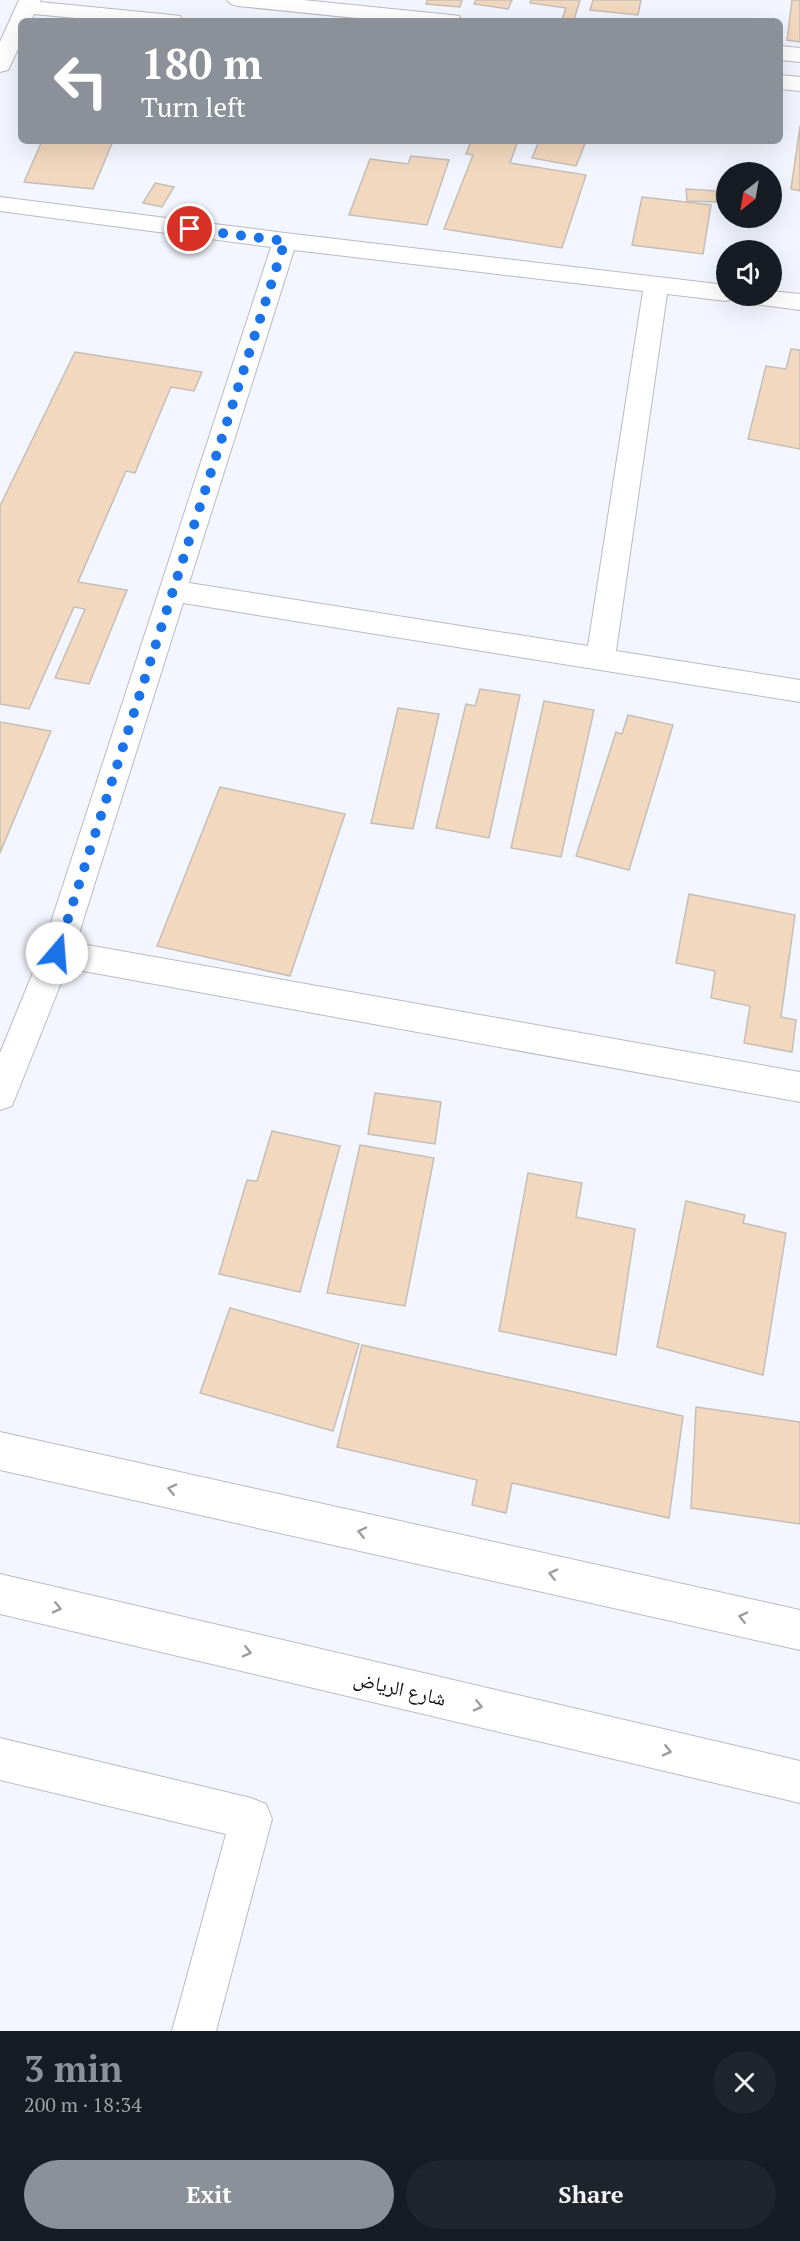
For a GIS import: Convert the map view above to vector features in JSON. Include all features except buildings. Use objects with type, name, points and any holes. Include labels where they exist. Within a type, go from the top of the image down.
[{"type":"street","points":[[238,0],[418,18]]},
{"type":"street","points":[[22,18],[29,3],[148,18]]},
{"type":"street","points":[[0,65],[18,27]]},
{"type":"street","points":[[783,53],[800,55]]},
{"type":"street","points":[[783,82],[800,84]]},
{"type":"street","points":[[0,204],[285,241],[716,292]]},
{"type":"street","points":[[0,1095],[57,953],[285,241]]},
{"type":"street","points":[[600,659],[656,285]]},
{"type":"street","points":[[782,300],[800,302]]},
{"type":"street","points":[[173,591],[800,691]]},
{"type":"street","points":[[57,953],[800,1087]]},
{"type":"street","points":[[0,1451],[800,1630]]},
{"type":"street","name":"شارع الرياض","points":[[0,1594],[800,1782]]},
{"type":"street","points":[[0,1759],[251,1819],[194,2031]]},
{"type":"route","points":[[57,953],[285,241],[190,229]]}]
